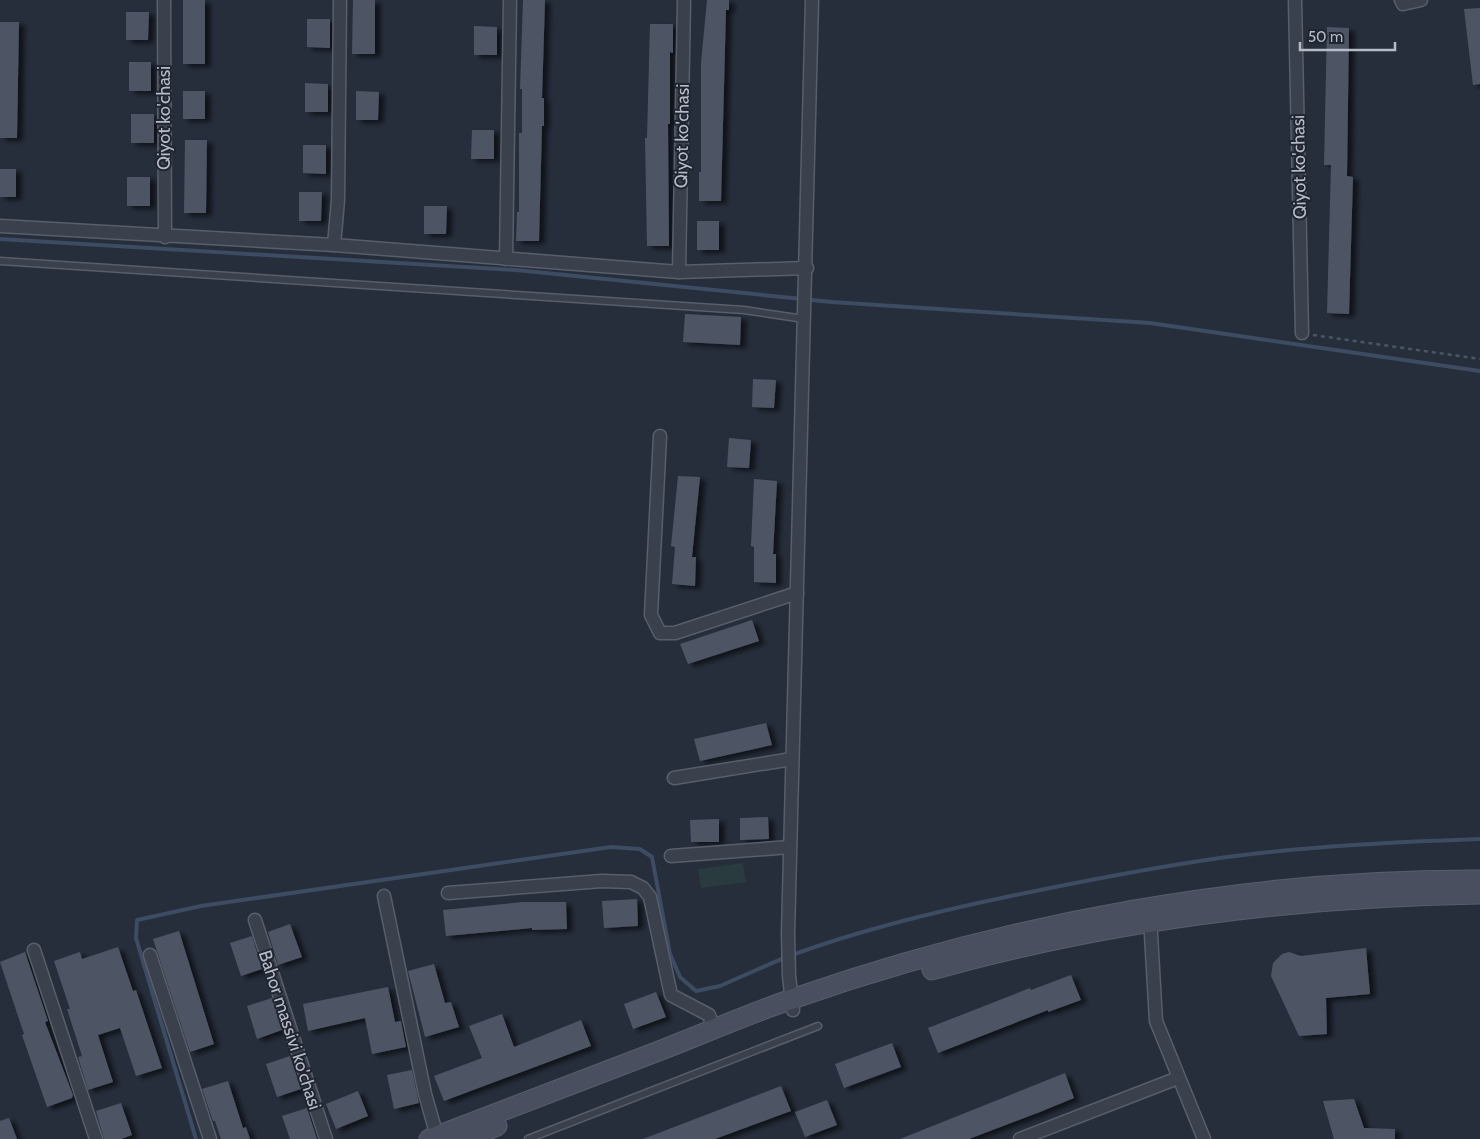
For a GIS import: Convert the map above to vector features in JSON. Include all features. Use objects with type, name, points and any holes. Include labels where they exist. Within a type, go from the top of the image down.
[{"type":"main road","points":[[433,1137],[714,1030],[793,1004],[1007,950],[1247,894],[1314,887],[1480,880]]},
{"type":"main road","points":[[1149,916],[1272,904],[1398,895],[1480,894]]},
{"type":"main road","points":[[468,1139],[793,1004]]},
{"type":"street","name":"Qiyot ko'chasi","points":[[164,0],[165,237]]},
{"type":"street","points":[[334,245],[338,200],[340,0]]},
{"type":"street","points":[[506,259],[510,0]]},
{"type":"street","name":"Qiyot ko'chasi","points":[[679,272],[684,0]]},
{"type":"street","points":[[793,1004],[789,976],[788,934],[796,593],[807,268],[812,0]]},
{"type":"street","name":"Qiyot ko'chasi","points":[[1295,0],[1302,333]]},
{"type":"street","points":[[1401,0],[1403,4],[1422,0]]},
{"type":"street","points":[[0,226],[165,237],[334,245],[679,272],[807,268]]},
{"type":"street","points":[[660,436],[651,615],[660,633],[675,633],[796,593]]},
{"type":"street","points":[[674,778],[792,759]]},
{"type":"street","points":[[671,856],[790,847]]},
{"type":"street","points":[[448,893],[602,881],[631,882],[643,888],[650,897],[671,995],[709,1015],[714,1030]]},
{"type":"street","points":[[384,896],[433,1137]]},
{"type":"street","points":[[1149,916],[1156,1021],[1204,1139]]},
{"type":"street","name":"Bahor massivi ko'chasi","points":[[255,920],[326,1139]]},
{"type":"street","points":[[34,950],[96,1139]]},
{"type":"street","points":[[150,955],[210,1139]]},
{"type":"street","points":[[1020,1139],[1178,1078]]},
{"type":"lane","points":[[0,261],[734,309],[804,319]]},
{"type":"lane","points":[[528,1139],[818,1026]]},
{"type":"path","points":[[1302,333],[1480,359]]},
{"type":"shaded area","points":[[743,863],[746,882],[701,888],[698,869]]},
{"type":"building","points":[[183,0],[205,0],[205,64],[183,64]]},
{"type":"building","points":[[353,0],[375,0],[375,54],[352,54]]},
{"type":"building","points":[[523,0],[545,0],[542,98],[544,98],[544,126],[542,126],[539,241],[516,241],[517,212],[519,212],[519,133],[522,133],[522,89],[520,89]]},
{"type":"building","points":[[707,0],[729,0],[729,10],[726,10],[721,201],[699,201],[699,172],[701,172],[701,63]]},
{"type":"building","points":[[1480,8],[1480,84],[1473,85],[1464,9]]},
{"type":"building","points":[[126,12],[149,12],[148,40],[126,40]]},
{"type":"building","points":[[307,19],[330,19],[330,48],[307,47]]},
{"type":"building","points":[[0,22],[19,22],[17,138],[0,138]]},
{"type":"building","points":[[650,24],[673,24],[673,53],[670,52],[670,124],[668,124],[669,246],[647,246],[645,138],[647,138]]},
{"type":"building","points":[[474,26],[497,27],[497,55],[474,55]]},
{"type":"building","points":[[1327,27],[1349,28],[1347,176],[1353,177],[1349,314],[1327,313],[1331,165],[1324,165]]},
{"type":"building","points":[[129,62],[151,62],[151,91],[129,91]]},
{"type":"building","points":[[305,83],[328,84],[328,112],[305,112]]},
{"type":"building","points":[[183,91],[205,91],[205,119],[183,119]]},
{"type":"building","points":[[356,91],[379,92],[378,120],[356,120]]},
{"type":"building","points":[[131,114],[154,114],[154,143],[131,143]]},
{"type":"building","points":[[472,130],[494,130],[494,159],[471,159]]},
{"type":"building","points":[[185,140],[207,140],[206,213],[184,213]]},
{"type":"building","points":[[303,145],[326,145],[326,174],[303,173]]},
{"type":"building","points":[[0,169],[16,169],[16,197],[0,197]]},
{"type":"building","points":[[127,177],[150,177],[150,206],[127,206]]},
{"type":"building","points":[[299,192],[322,192],[321,221],[299,221]]},
{"type":"building","points":[[424,206],[447,206],[446,234],[424,234]]},
{"type":"building","points":[[697,221],[719,221],[719,250],[697,250]]},
{"type":"building","points":[[685,314],[741,317],[740,345],[683,342]]},
{"type":"building","points":[[753,379],[776,380],[774,408],[752,407]]},
{"type":"building","points":[[729,438],[751,440],[749,468],[727,467]]},
{"type":"building","points":[[678,476],[700,477],[692,557],[696,557],[695,586],[672,584],[675,547],[671,546]]},
{"type":"building","points":[[754,479],[777,481],[773,554],[776,554],[776,583],[754,582],[754,547],[751,546]]},
{"type":"building","points":[[752,620],[759,641],[688,664],[680,644]]},
{"type":"building","points":[[766,723],[772,745],[700,761],[694,739]]},
{"type":"building","points":[[768,817],[769,839],[740,840],[740,818]]},
{"type":"building","points":[[719,819],[719,842],[691,842],[690,820]]},
{"type":"building","points":[[637,899],[638,926],[604,928],[602,901]]},
{"type":"building","points":[[523,902],[566,902],[567,929],[532,930],[532,928],[446,936],[443,910]]},
{"type":"building","points":[[290,924],[302,957],[278,965],[268,932]]},
{"type":"building","points":[[179,931],[214,1044],[190,1052],[153,939]]},
{"type":"building","points":[[252,936],[262,969],[241,976],[230,943]]},
{"type":"building","points":[[118,947],[133,991],[136,990],[162,1068],[136,1076],[120,1028],[98,1035],[113,1082],[88,1090],[78,1057],[82,1056],[67,1009],[70,1009],[54,961],[80,952],[82,959]]},
{"type":"building","points":[[1366,948],[1370,994],[1326,998],[1327,1034],[1299,1036],[1271,976],[1273,963],[1282,954],[1289,952],[1301,956]]},
{"type":"building","points":[[25,952],[48,1021],[45,1022],[73,1095],[72,1098],[47,1107],[22,1035],[24,1034],[0,962]]},
{"type":"building","points":[[434,964],[445,1003],[451,1002],[459,1027],[425,1037],[408,971]]},
{"type":"building","points":[[1071,975],[1081,1000],[1048,1012],[1048,1010],[938,1053],[928,1028],[1030,988],[1031,990]]},
{"type":"building","points":[[388,987],[395,1022],[401,1021],[406,1047],[372,1054],[365,1018],[308,1031],[303,1004]]},
{"type":"building","points":[[656,992],[666,1017],[633,1029],[624,1004]]},
{"type":"building","points":[[272,998],[282,1030],[257,1039],[247,1006]]},
{"type":"building","points":[[502,1014],[514,1047],[581,1020],[591,1046],[444,1101],[434,1076],[482,1058],[469,1026]]},
{"type":"building","points":[[892,1043],[901,1067],[844,1088],[835,1064]]},
{"type":"building","points":[[290,1056],[301,1089],[277,1097],[266,1064]]},
{"type":"building","points":[[412,1070],[419,1103],[394,1109],[387,1075]]},
{"type":"building","points":[[1065,1073],[1074,1098],[1040,1112],[969,1139],[900,1139]]},
{"type":"building","points":[[228,1081],[243,1128],[246,1127],[250,1139],[221,1139],[215,1121],[213,1121],[202,1089]]},
{"type":"building","points":[[781,1086],[791,1111],[715,1139],[643,1139]]},
{"type":"building","points":[[358,1091],[368,1116],[336,1129],[326,1104]]},
{"type":"building","points":[[1354,1099],[1364,1128],[1395,1129],[1395,1139],[1334,1139],[1323,1101]]},
{"type":"building","points":[[827,1100],[837,1125],[805,1137],[795,1112]]},
{"type":"building","points":[[121,1103],[132,1135],[121,1139],[104,1139],[96,1111]]},
{"type":"building","points":[[307,1108],[317,1139],[290,1139],[282,1116]]},
{"type":"building","points":[[9,1118],[17,1139],[0,1139],[0,1121]]},
{"type":"waterway","points":[[0,239],[516,270],[832,302],[1150,323],[1480,371]]},
{"type":"waterway","points":[[792,955],[873,929],[956,908],[1173,865],[1259,853],[1322,847],[1480,839]]},
{"type":"waterway","points":[[196,1139],[136,938],[137,920],[201,906],[611,847],[640,849],[652,857],[670,954],[680,977],[696,991],[720,986],[786,957]]}]
